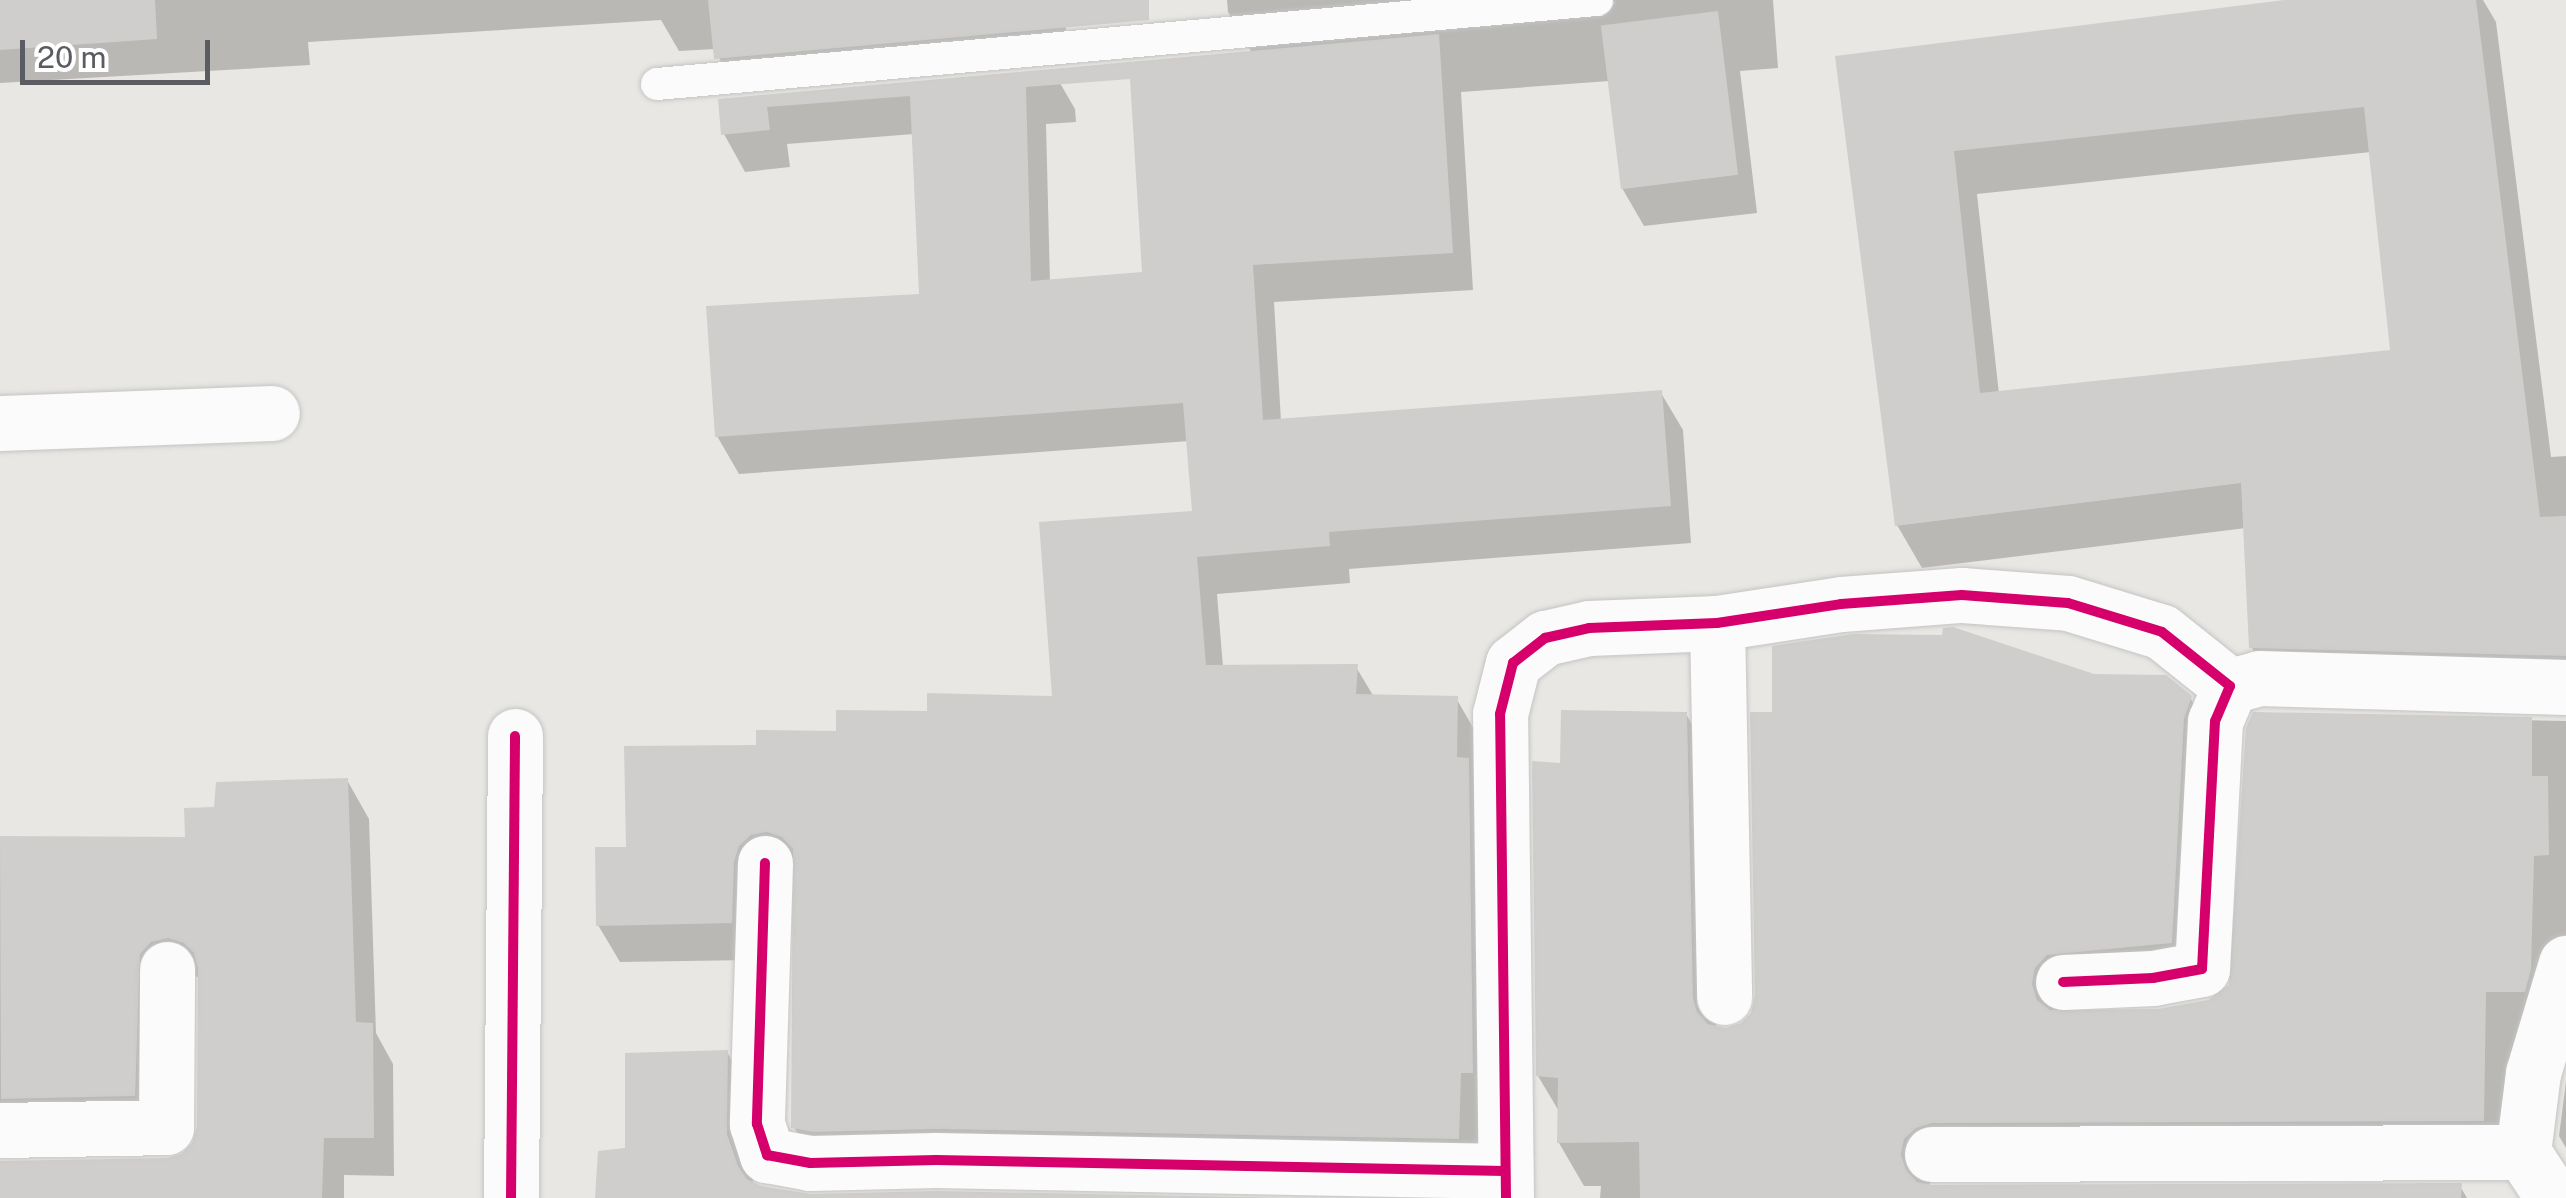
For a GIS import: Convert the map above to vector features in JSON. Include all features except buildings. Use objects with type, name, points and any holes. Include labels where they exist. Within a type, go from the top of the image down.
[{"type":"street","points":[[0,423],[272,413]]},
{"type":"street","points":[[766,864],[757,1124],[767,1156],[810,1163],[936,1160],[1506,1184],[1500,714],[1512,663],[1545,638],[1589,628],[1717,624],[1841,604],[1944,596],[2068,603],[2162,632],[2230,686]]},
{"type":"street","points":[[1717,624],[1724,997]]},
{"type":"street","points":[[2230,686],[2260,678],[2566,687]]},
{"type":"street","points":[[2063,982],[2153,978],[2202,969],[2215,721],[2230,686]]},
{"type":"street","points":[[511,1198],[515,736]]},
{"type":"street","points":[[2552,1198],[2522,1152],[2533,1073],[2546,1018],[2566,963]]},
{"type":"street","points":[[0,1130],[166,1127],[167,969]]},
{"type":"street","points":[[1932,1154],[2522,1152]]},
{"type":"lane","points":[[657,84],[1597,0]]},
{"type":"cycle path","points":[[1506,1198],[1500,714],[1513,663],[1545,638],[1589,628],[1717,623],[1841,604],[1962,595],[2068,603],[2162,632],[2230,686],[2215,721],[2202,969],[2153,978],[2063,982]]},
{"type":"cycle path","points":[[511,1198],[515,736]]},
{"type":"cycle path","points":[[765,863],[757,1124],[767,1155],[810,1163],[936,1160],[1505,1171]]}]
